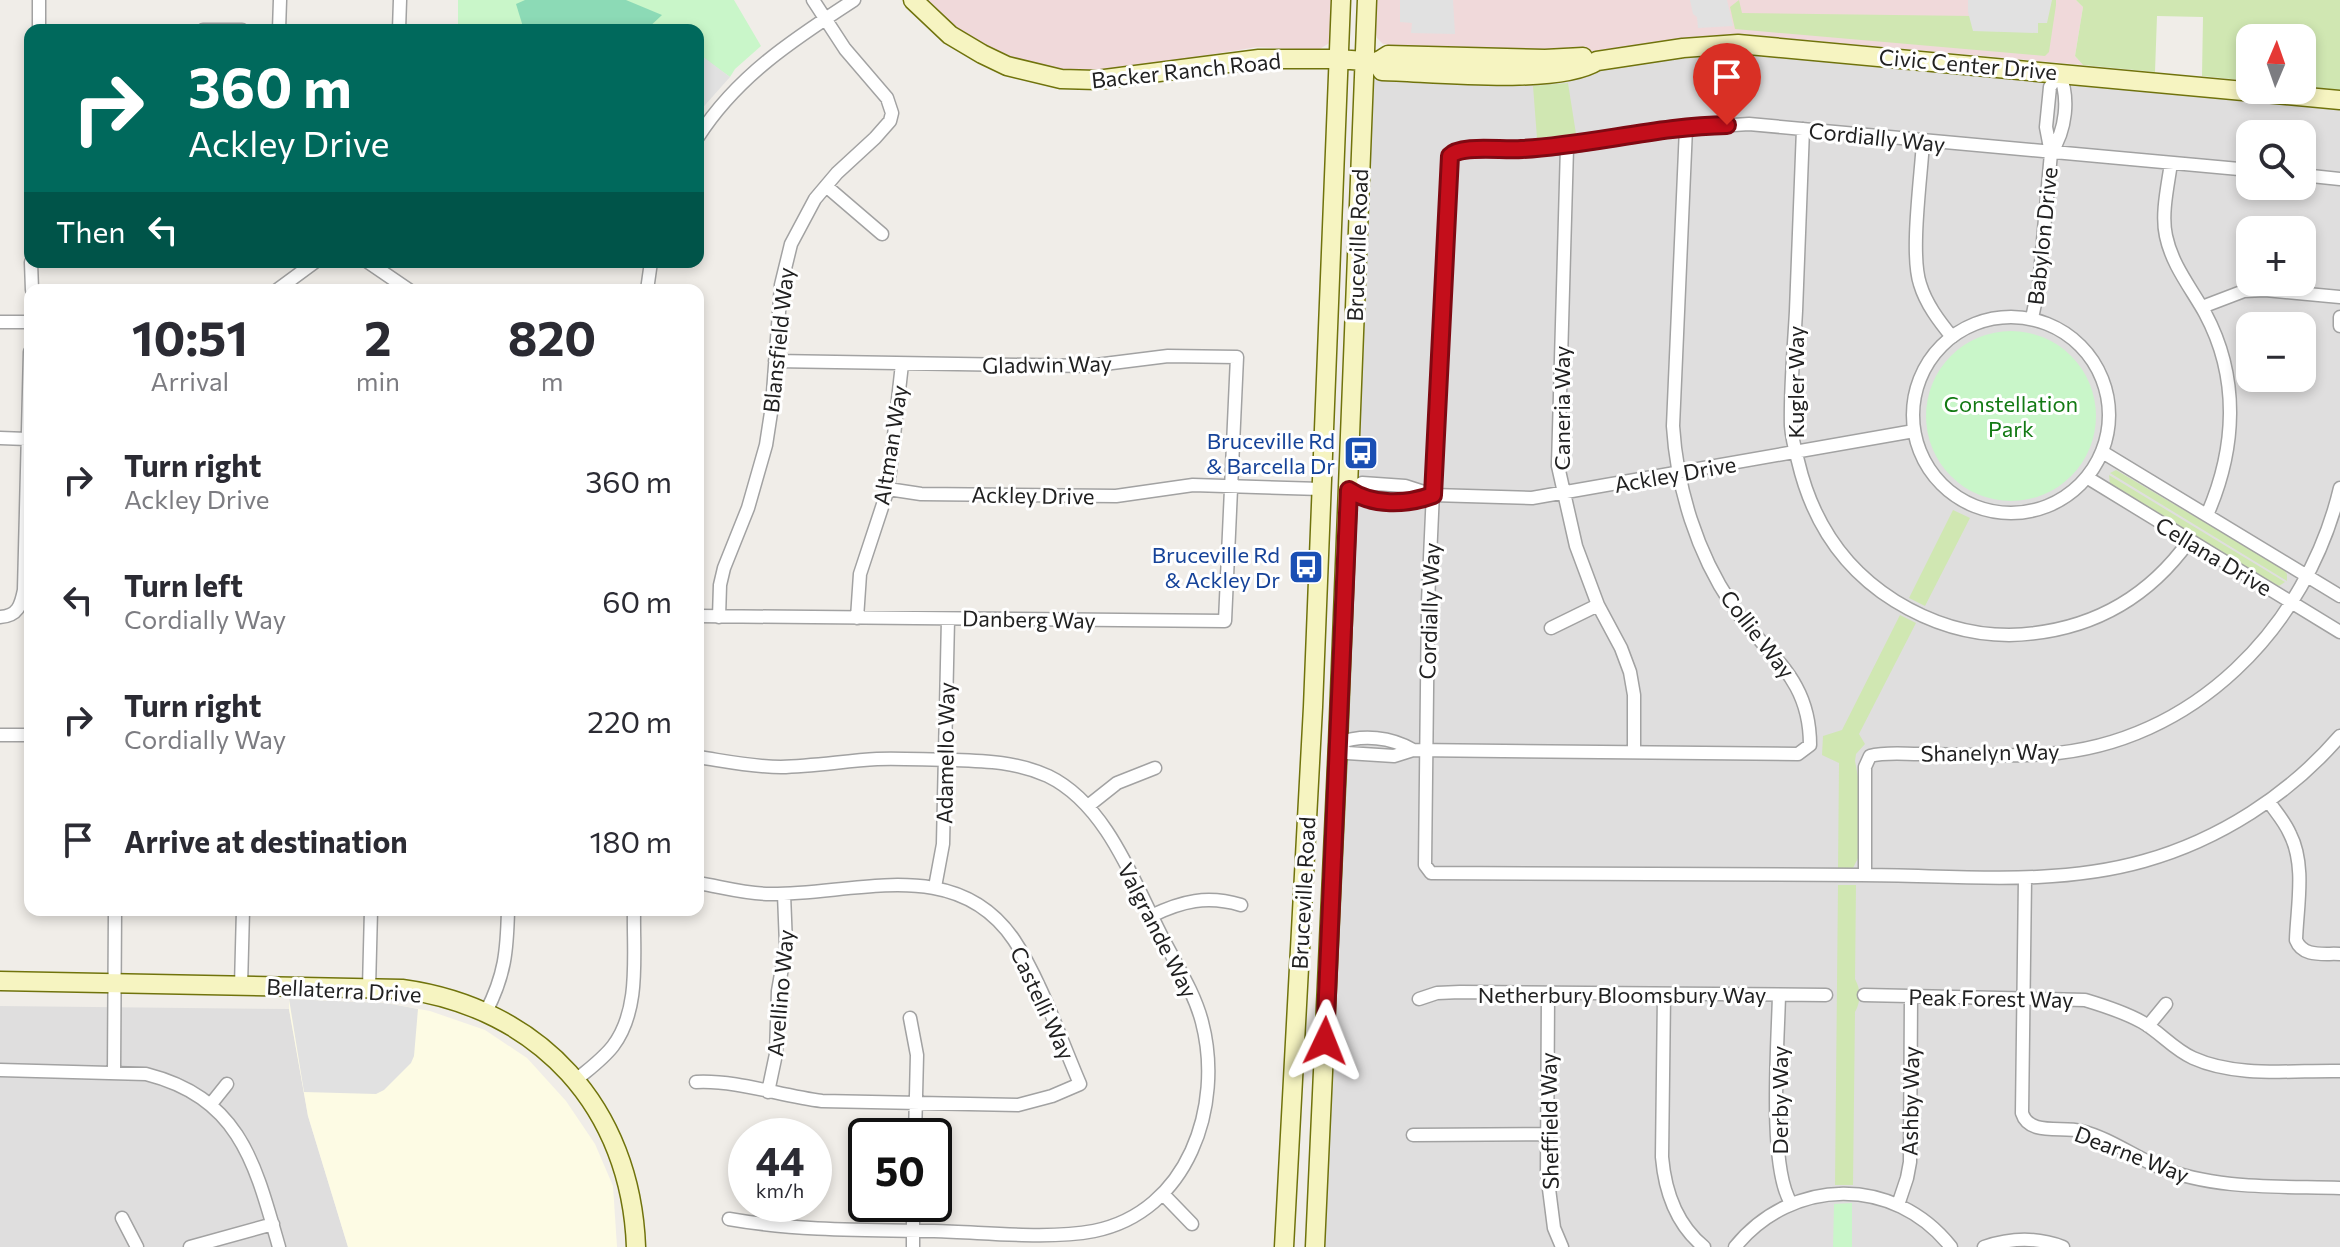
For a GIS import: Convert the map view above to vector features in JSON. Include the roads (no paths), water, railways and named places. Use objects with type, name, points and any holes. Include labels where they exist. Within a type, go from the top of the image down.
[{"type":"main road","name":"Backer Ranch Road","points":[[913,0],[950,35],[982,54],[1007,66],[1061,79],[1097,80],[1259,59],[1338,59]]},
{"type":"main road","name":"Bruceville Road","points":[[1284,1247],[1341,0]]},
{"type":"main road","name":"Bruceville Road","points":[[1315,1247],[1370,61],[1367,0]]},
{"type":"main road","name":"Civic Center Drive","points":[[1338,59],[1370,61],[1388,55],[1545,59],[1589,57],[1597,61],[1683,48],[1738,44],[2340,100]]},
{"type":"main road","name":"Bruceville Road","points":[[1325,377],[1333,415],[1333,471],[1349,490]]},
{"type":"main road","name":"Bruceville Road","points":[[1314,635],[1322,671],[1320,729],[1327,739],[1338,743]]},
{"type":"main road","name":"Bellaterra Drive","points":[[0,981],[369,988],[421,992],[459,1001],[486,1012],[535,1041],[576,1080],[593,1104],[617,1147],[633,1203],[636,1247]]},
{"type":"street","points":[[39,0],[39,24]]},
{"type":"street","points":[[279,24],[280,0]]},
{"type":"street","points":[[399,24],[400,0]]},
{"type":"street","points":[[813,0],[825,18]]},
{"type":"street","points":[[704,129],[745,79],[786,44],[854,0]]},
{"type":"street","name":"Blansfield Way","points":[[719,617],[724,568],[748,508],[766,445],[784,268],[802,221],[826,186],[875,138],[890,121],[892,113],[887,98],[845,49],[825,18]]},
{"type":"street","name":"Babylon Drive","points":[[2032,318],[2039,285],[2051,153],[2062,131],[2066,89],[2059,73]]},
{"type":"street","name":"Cordially Way","points":[[2236,169],[1749,124],[1686,128],[1567,147],[1505,151],[1463,149],[1453,152],[1450,156],[1420,751],[1425,865],[1431,873],[2025,878],[2094,872],[2156,857],[2195,842],[2269,802],[2340,736]]},
{"type":"street","name":"Collie Way","points":[[1338,743],[1352,738],[1387,740],[1420,751],[1798,754],[1810,745],[1803,700],[1796,683],[1733,607],[1712,572],[1697,538],[1679,474],[1673,426],[1686,128]]},
{"type":"street","name":"Kugler Way","points":[[1803,129],[1791,426],[1804,488],[1819,521],[1853,569],[1885,595],[1917,614],[1972,631],[1996,635],[2031,634],[2086,622],[2127,602],[2173,563],[2189,541]]},
{"type":"street","points":[[1923,142],[1916,262],[1929,304],[1952,337]]},
{"type":"street","name":"Caneria Way","points":[[1567,147],[1557,446],[1576,546],[1598,605],[1630,672],[1634,695],[1634,752]]},
{"type":"street","points":[[2171,163],[2165,234],[2175,262],[2219,343],[2231,406],[2225,463],[2207,515]]},
{"type":"street","points":[[2316,176],[2340,179]]},
{"type":"street","points":[[826,186],[882,234]]},
{"type":"street","points":[[285,284],[307,268]]},
{"type":"street","points":[[377,268],[400,284]]},
{"type":"street","points":[[2202,307],[2244,291],[2340,297]]},
{"type":"street","points":[[2340,317],[2340,326]]},
{"type":"street","points":[[2032,318],[2056,328],[2090,356],[2106,388],[2108,405],[2104,453],[2088,478],[2068,496],[2045,508],[2019,513],[1984,509],[1956,496],[1936,477],[1921,454],[1914,431],[1914,405],[1920,377],[1934,353],[1952,337],[1986,320],[2032,318]]},
{"type":"street","points":[[0,322],[24,322]]},
{"type":"street","name":"Gladwin Way","points":[[775,361],[1088,366],[1168,356],[1237,357],[1231,487]]},
{"type":"street","name":"Altman Way","points":[[857,618],[860,574],[888,489],[902,364]]},
{"type":"street","name":"Ackley Drive","points":[[1349,490],[1362,483],[1405,486],[1433,495],[1506,499],[1564,494],[1914,431]]},
{"type":"street","points":[[0,438],[24,439]]},
{"type":"street","name":"Cellana Drive","points":[[2104,453],[2340,596]]},
{"type":"street","name":"Cellana Drive","points":[[2088,478],[2340,632]]},
{"type":"street","name":"Ackley Drive","points":[[888,489],[921,494],[1116,496],[1172,486],[1321,489]]},
{"type":"street","name":"Danberg Way","points":[[704,616],[1225,621],[1231,487]]},
{"type":"street","name":"Shanelyn Way","points":[[1865,875],[1865,767],[1870,756],[2044,754],[2089,748],[2121,739],[2181,712],[2225,681],[2259,647],[2292,603],[2322,544],[2340,488]]},
{"type":"street","points":[[0,617],[13,615],[19,609],[24,590]]},
{"type":"street","points":[[1551,628],[1598,605]]},
{"type":"street","name":"Adamello Way","points":[[935,887],[943,844],[948,619]]},
{"type":"street","points":[[0,735],[24,735]]},
{"type":"street","name":"Valgrande Way","points":[[704,758],[780,767],[879,759],[996,762],[1032,769],[1068,788],[1088,806],[1110,838],[1194,1000],[1206,1038],[1204,1114],[1199,1134],[1181,1172],[1163,1194],[1123,1222],[1075,1234],[785,1228],[748,1222]]},
{"type":"street","points":[[1088,806],[1117,783],[1155,768]]},
{"type":"street","points":[[2269,802],[2290,833],[2296,850],[2299,869],[2296,940],[2299,948],[2306,953],[2340,954]]},
{"type":"street","name":"Dearne Way","points":[[2025,878],[2024,1121],[2032,1127],[2082,1131],[2159,1167],[2200,1180],[2340,1188]]},
{"type":"street","name":"Castelli Way","points":[[696,1082],[732,1083],[822,1101],[1018,1105],[1080,1084],[1023,955],[999,922],[972,901],[935,887],[903,884],[784,894],[704,884]]},
{"type":"street","name":"Avellino Way","points":[[768,1092],[776,1054],[777,1004],[786,945],[784,894]]},
{"type":"street","points":[[1151,916],[1194,900],[1224,900],[1241,905]]},
{"type":"street","points":[[114,1072],[115,916]]},
{"type":"street","points":[[241,986],[243,916]]},
{"type":"street","points":[[369,988],[371,916]]},
{"type":"street","points":[[486,1012],[506,961],[508,916]]},
{"type":"street","points":[[576,1080],[614,1044],[629,1014],[634,916]]},
{"type":"street","name":"Netherbury Bloomsbury Way","points":[[1419,999],[1448,993],[1826,995]]},
{"type":"street","name":"Sheffield Way","points":[[1548,993],[1547,1173],[1554,1228],[1562,1247]]},
{"type":"street","points":[[1664,994],[1664,1182],[1674,1209],[1688,1231],[1704,1247]]},
{"type":"street","name":"Derby Way","points":[[1779,995],[1778,1148],[1782,1184],[1791,1203]]},
{"type":"street","name":"Peak Forest Way","points":[[1864,995],[2085,1000],[2113,1008],[2148,1026],[2192,1058],[2217,1067],[2340,1071]]},
{"type":"street","name":"Ashby Way","points":[[1898,1205],[1910,1162],[1911,996]]},
{"type":"street","points":[[2148,1026],[2166,1004]]},
{"type":"street","points":[[910,1018],[917,1055],[916,1118]]},
{"type":"street","points":[[0,1070],[146,1074],[167,1080],[211,1104],[235,1129],[249,1154],[279,1247]]},
{"type":"street","points":[[211,1104],[227,1084]]},
{"type":"street","points":[[1413,1135],[1547,1134]]},
{"type":"street","points":[[1163,1194],[1192,1224]]},
{"type":"street","points":[[1735,1247],[1759,1223],[1791,1203],[1834,1194],[1857,1194],[1898,1205],[1930,1225],[1951,1247]]},
{"type":"street","points":[[122,1218],[137,1247]]},
{"type":"street","points":[[913,1222],[913,1247]]},
{"type":"street","points":[[190,1247],[273,1224]]},
{"type":"street","points":[[1984,1247],[2010,1240],[2033,1240],[2063,1247]]},
{"type":"place","name":"Bruceville Rd & Barcella Dr","points":[[1361,453]]},
{"type":"place","name":"Bruceville Rd & Ackley Dr","points":[[1306,567]]},
{"type":"park label","name":"Constellation Park","points":[[2011,416]]}]
